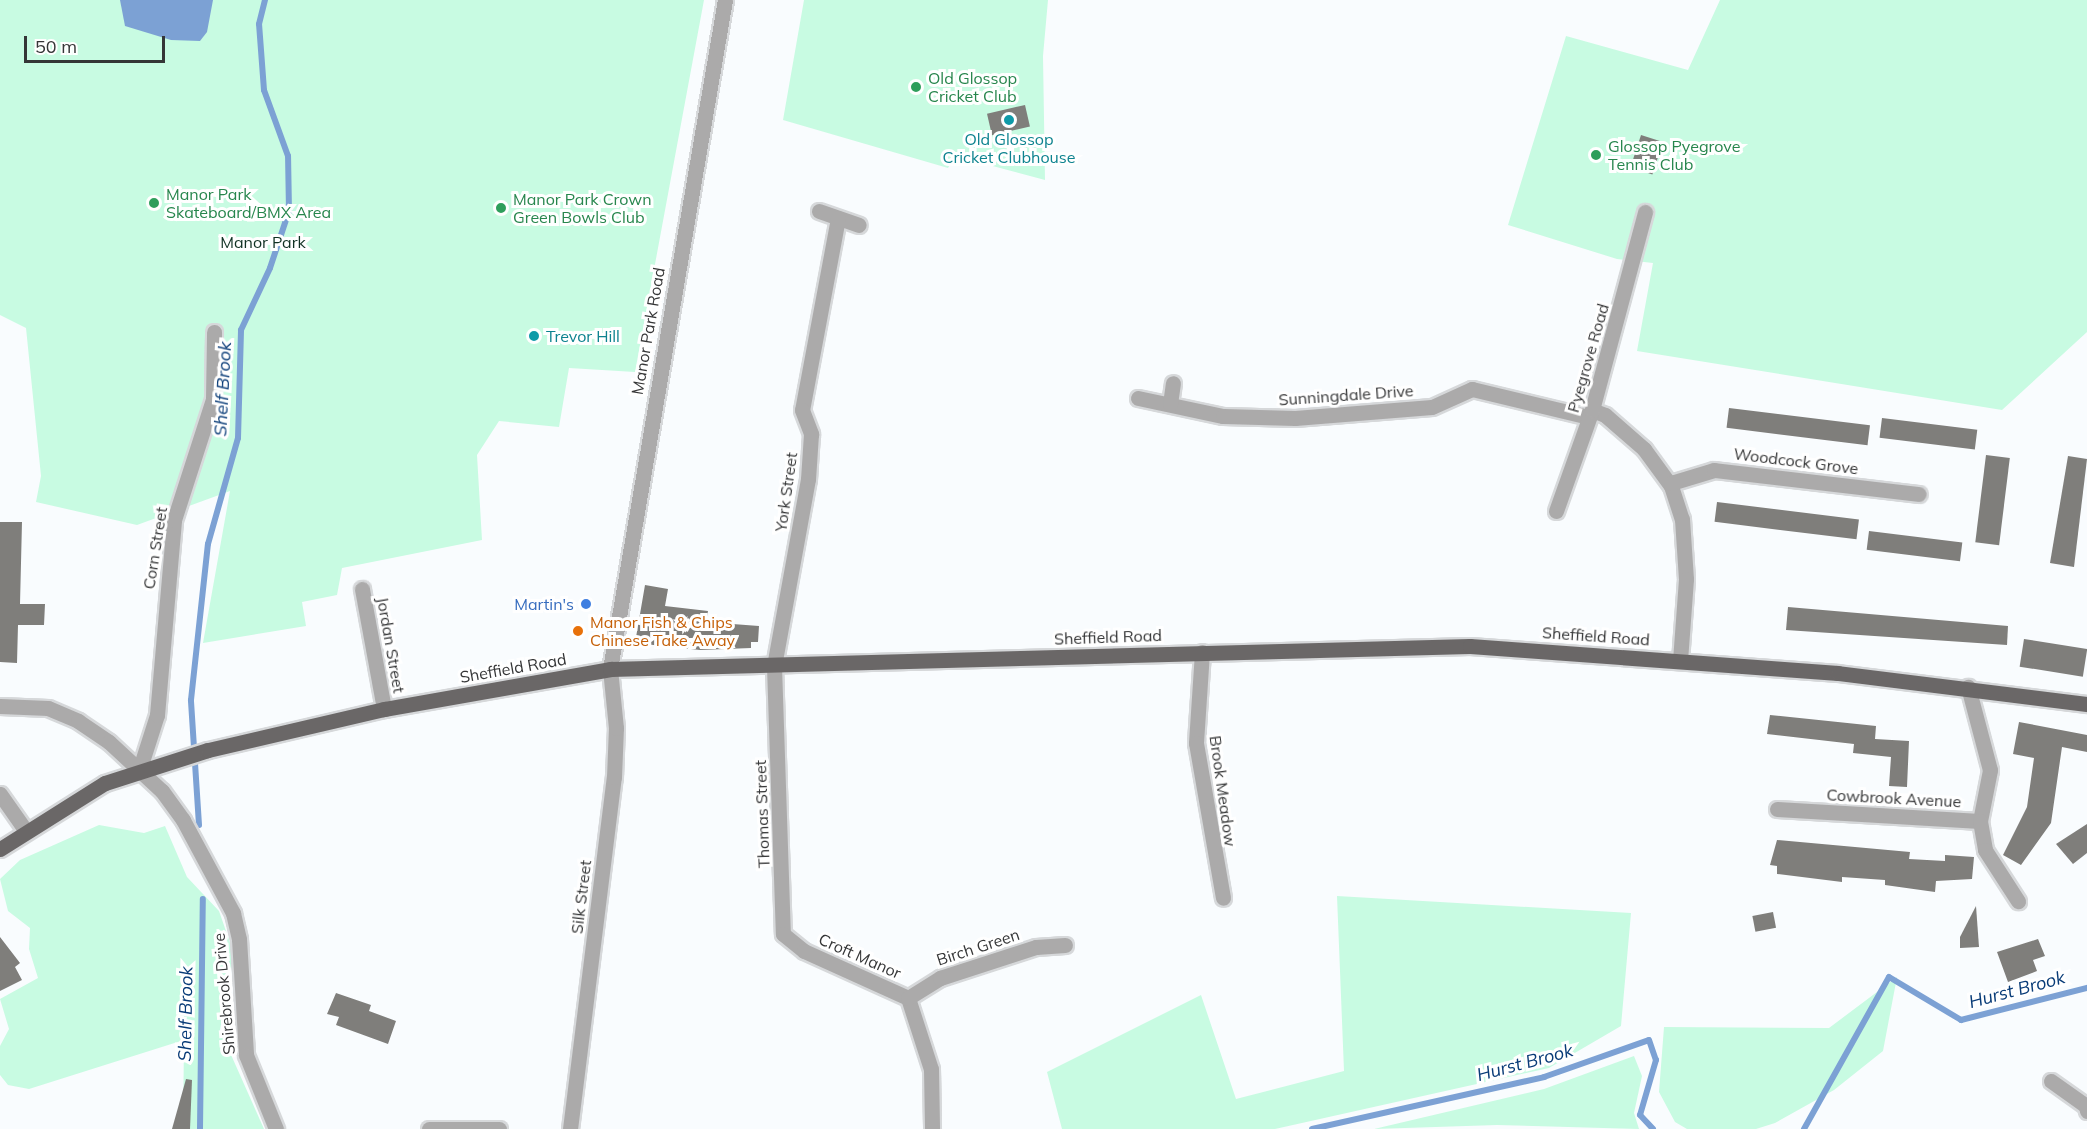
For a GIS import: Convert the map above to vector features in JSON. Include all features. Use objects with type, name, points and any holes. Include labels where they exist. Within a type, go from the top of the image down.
[{"type":"main road","name":"Sheffield Road","points":[[0,849],[65,804],[139,771],[208,750],[384,708],[610,669],[1470,646],[1680,660],[1968,687],[2087,705]]},
{"type":"street","name":"Manor Park Road","points":[[610,669],[724,0]]},
{"type":"street","points":[[819,212],[859,225]]},
{"type":"street","name":"Pyegrove Road","points":[[1556,511],[1591,413],[1646,212]]},
{"type":"street","name":"York Street","points":[[774,666],[808,479],[811,434],[802,410],[837,218]]},
{"type":"street","name":"Corn Street","points":[[139,771],[157,715],[174,520],[213,399],[214,332]]},
{"type":"street","points":[[1170,404],[1173,383]]},
{"type":"street","name":"Sunningdale Drive","points":[[1138,398],[1223,416],[1328,416],[1432,407],[1472,389],[1591,413]]},
{"type":"street","points":[[1591,413],[1605,415],[1644,449],[1671,483],[1682,519],[1686,579],[1680,660]]},
{"type":"street","name":"Woodcock Grove","points":[[1671,483],[1714,470],[1919,494]]},
{"type":"street","name":"Jordan Street","points":[[362,589],[384,708]]},
{"type":"street","name":"Brook Meadow","points":[[1203,652],[1196,743],[1223,898]]},
{"type":"street","name":"Thomas Street","points":[[774,666],[783,934],[804,951]]},
{"type":"street","name":"Silk Street","points":[[570,1129],[614,777],[616,728],[610,669]]},
{"type":"street","name":"Cowbrook Avenue","points":[[1777,809],[1980,821],[1990,770],[1968,687]]},
{"type":"street","name":"Shirebrook Drive","points":[[0,706],[48,708],[78,721],[139,771],[183,820],[233,913],[239,939],[246,1055],[276,1129]]},
{"type":"street","points":[[0,794],[26,831]]},
{"type":"street","points":[[1980,821],[1985,850],[2018,902]]},
{"type":"street","name":"Birch Green","points":[[908,998],[940,978],[1035,947],[1065,945]]},
{"type":"street","name":"Croft Manor","points":[[804,951],[908,998],[931,1069],[932,1129]]},
{"type":"street","points":[[2051,1081],[2086,1106],[2087,1111]]},
{"type":"street","points":[[429,1129],[499,1129]]},
{"type":"green space","name":"Manor Park","points":[[0,0],[704,0],[635,372],[569,368],[559,427],[499,421],[477,455],[482,540],[342,568],[337,595],[302,602],[306,626],[203,643],[230,491],[137,525],[36,502],[41,476],[26,328],[0,315]]},
{"type":"green space","name":"Old Glossop Cricket Club","points":[[804,0],[1048,0],[1043,56],[1045,180],[955,156],[948,168],[783,120]]},
{"type":"green space","points":[[1720,0],[2087,0],[2087,332],[2002,410],[1637,351],[1653,263],[1617,259],[1508,225],[1566,36],[1688,70]]},
{"type":"green space","points":[[99,825],[144,833],[165,826],[187,877],[219,911],[234,954],[220,1030],[264,1129],[183,1129],[184,1040],[29,1089],[8,1085],[0,1075],[0,1046],[9,1029],[0,999],[38,978],[29,949],[30,928],[8,911],[0,879],[20,860]]},
{"type":"green space","points":[[1337,896],[1631,913],[1621,1026],[1549,1068],[1275,1129],[1062,1129],[1047,1072],[1201,995],[1236,1099],[1344,1071]]},
{"type":"green space","points":[[1897,977],[1883,1051],[1834,1090],[1775,1123],[1756,1129],[1687,1129],[1675,1122],[1659,1092],[1664,1027],[1829,1028]]},
{"type":"green space","points":[[1634,1056],[1642,1076],[1634,1113],[1639,1129],[1497,1125],[1374,1129],[1544,1089]]},
{"type":"water","points":[[120,0],[213,0],[207,32],[200,41],[171,40],[125,26]]},
{"type":"building","name":"Old Glossop Cricket Clubhouse","points":[[1025,105],[1030,126],[992,135],[987,114]]},
{"type":"building","points":[[1641,135],[1663,142],[1652,174],[1630,167]]},
{"type":"building","points":[[1729,408],[1870,425],[1868,445],[1727,428]]},
{"type":"building","points":[[1882,418],[1977,430],[1975,450],[1880,438]]},
{"type":"building","points":[[1986,455],[2010,458],[1999,545],[1975,542]]},
{"type":"building","points":[[2068,456],[2087,459],[2074,567],[2050,563]]},
{"type":"building","points":[[1717,502],[1859,519],[1856,539],[1715,522]]},
{"type":"building","points":[[0,522],[22,522],[20,604],[45,604],[44,625],[18,625],[17,663],[0,662]]},
{"type":"building","points":[[1869,531],[1962,542],[1960,561],[1867,550]]},
{"type":"building","points":[[645,585],[668,589],[665,606],[708,611],[706,622],[759,626],[758,642],[751,642],[751,648],[700,650],[635,643]]},
{"type":"building","points":[[1788,607],[2008,626],[2007,645],[1786,630]]},
{"type":"building","points":[[2024,639],[2087,649],[2083,677],[2020,667]]},
{"type":"building","points":[[1770,715],[1876,726],[1875,739],[1909,741],[1907,787],[1889,786],[1891,757],[1853,753],[1854,744],[1767,734]]},
{"type":"building","points":[[2019,722],[2087,735],[2087,752],[2062,747],[2051,823],[2021,865],[2003,855],[2027,807],[2034,758],[2013,754]]},
{"type":"building","points":[[2087,824],[2087,853],[2073,864],[2056,844]]},
{"type":"building","points":[[1777,840],[1910,852],[1909,859],[1945,861],[1945,855],[1974,857],[1972,879],[1936,881],[1935,892],[1885,885],[1885,880],[1842,877],[1842,882],[1777,874],[1777,866],[1770,865]]},
{"type":"building","points":[[1976,906],[1979,947],[1960,948],[1960,937]]},
{"type":"building","points":[[1773,912],[1776,928],[1755,932],[1752,916]]},
{"type":"building","points":[[0,937],[20,963],[15,967],[22,980],[0,991]]},
{"type":"building","points":[[2038,939],[2045,956],[2033,960],[2037,971],[2008,982],[1997,952]]},
{"type":"building","points":[[336,993],[371,1005],[369,1011],[396,1021],[388,1044],[336,1025],[339,1017],[327,1014]]},
{"type":"building","points":[[186,1079],[192,1080],[190,1129],[172,1129]]},
{"type":"waterway","name":"Shelf Brook","points":[[199,825],[191,700],[208,544],[238,438],[241,330],[270,268],[289,211],[288,156],[264,90],[259,24],[265,0]]},
{"type":"waterway","name":"Shelf Brook","points":[[200,1129],[203,899]]},
{"type":"waterway","name":"Hurst Brook","points":[[1804,1129],[1889,977],[1961,1020],[2087,988]]},
{"type":"waterway","name":"Hurst Brook","points":[[1312,1129],[1544,1077],[1649,1040],[1656,1060],[1640,1115],[1653,1129]]},
{"type":"place","name":"Old Glossop Cricket Club","points":[[916,87]]},
{"type":"place","name":"Old Glossop Cricket Clubhouse","points":[[1009,120]]},
{"type":"place","name":"Glossop Pyegrove Tennis Club","points":[[1596,155]]},
{"type":"place","name":"Manor Park Skateboard/BMX Area","points":[[154,203]]},
{"type":"place","name":"Manor Park Crown Green Bowls Club","points":[[501,208]]},
{"type":"place","name":"Trevor Hill","points":[[534,336]]},
{"type":"place","name":"Martin's","points":[[586,604]]},
{"type":"place","name":"Manor Fish & Chips Chinese Take Away","points":[[578,631]]}]
